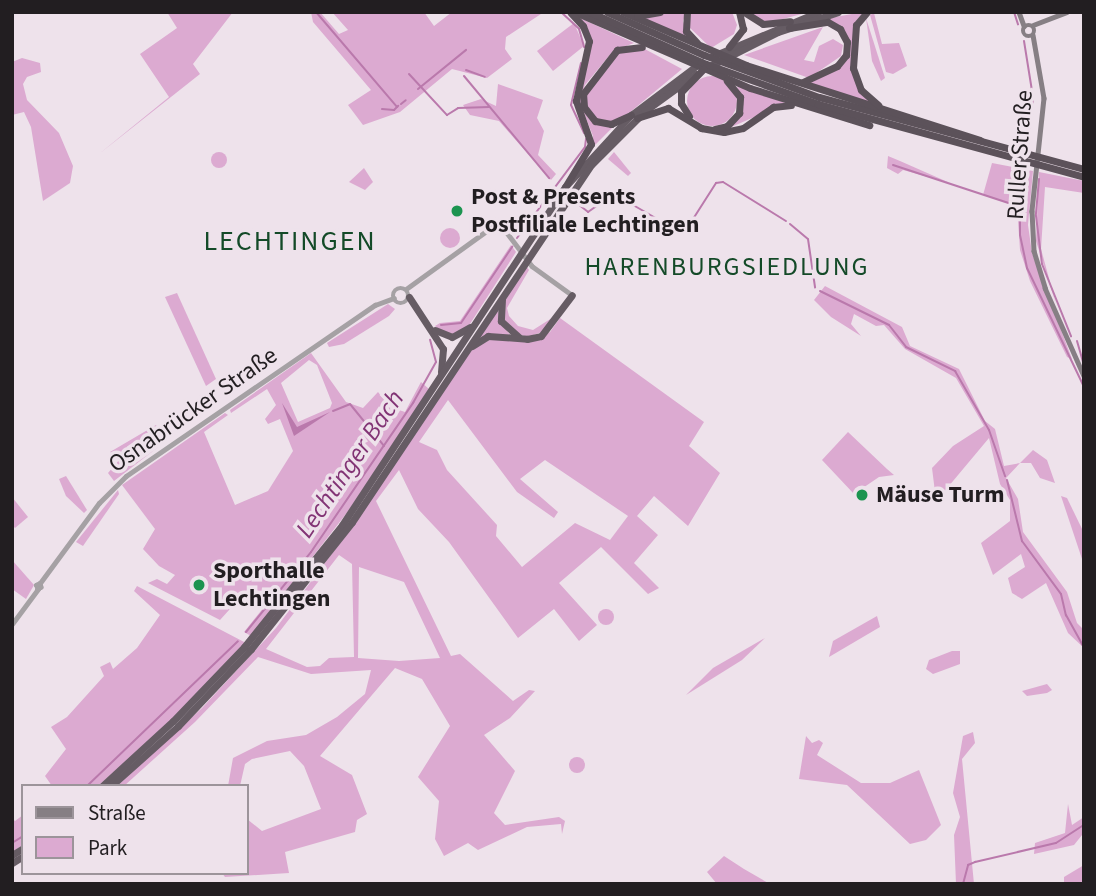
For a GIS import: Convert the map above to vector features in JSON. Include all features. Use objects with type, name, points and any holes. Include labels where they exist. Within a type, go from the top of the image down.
[{"type":"highway","points":[[572,12],[653,49],[800,106],[1084,177]]},
{"type":"highway","points":[[113,784],[178,726],[248,648],[352,522],[460,359],[592,144],[576,101],[589,41],[583,26],[572,12]]},
{"type":"highway","points":[[590,12],[727,72],[886,126]]},
{"type":"highway","points":[[607,12],[787,86],[988,146],[1084,169]]},
{"type":"highway","points":[[625,13],[660,12]]},
{"type":"highway","points":[[687,12],[686,31],[706,50]]},
{"type":"highway","points":[[741,12],[763,24],[828,22],[840,29],[847,42],[846,55],[837,66],[813,81],[795,81]]},
{"type":"highway","points":[[725,51],[743,29],[741,12]]},
{"type":"highway","points":[[565,187],[634,116],[698,69],[725,51],[818,12]]},
{"type":"highway","points":[[790,24],[838,12]]},
{"type":"highway","points":[[625,13],[706,50],[988,146]]},
{"type":"highway","points":[[866,13],[855,31],[854,74],[868,98],[894,113]]},
{"type":"highway","points":[[653,49],[629,45],[617,50],[583,94],[583,107],[595,121],[611,124],[668,107],[701,128],[724,132],[743,128],[773,107],[800,106]]},
{"type":"highway","points":[[698,69],[683,86],[681,103],[692,118],[714,128],[733,122],[741,103],[734,87],[718,74]]},
{"type":"highway","points":[[526,250],[592,164],[634,116]]},
{"type":"highway","points":[[257,637],[342,525],[520,261]]},
{"type":"highway","points":[[520,261],[499,309],[505,327],[523,339]]},
{"type":"highway","points":[[460,359],[484,337],[523,339],[544,333],[572,295]]},
{"type":"highway","points":[[407,296],[432,328],[444,362],[430,394]]},
{"type":"highway","points":[[432,328],[455,337],[478,320]]},
{"type":"highway","points":[[104,784],[248,648]]},
{"type":"main road","name":"Ruller Straße","points":[[1020,12],[1030,30],[1037,54],[1044,98],[1036,172],[1034,251],[1045,288],[1084,376]]},
{"type":"main road","points":[[1030,30],[1067,12]]},
{"type":"street","points":[[394,298],[400,304],[499,222],[532,266],[572,295]]},
{"type":"street","name":"Osnabrücker Straße","points":[[12,624],[99,503],[126,476],[376,305],[394,298],[397,289],[407,296]]},
{"type":"green space","points":[[167,12],[233,12],[193,64],[200,74],[99,154],[169,97],[140,54],[177,28]]},
{"type":"green space","points":[[311,12],[320,12],[339,34],[348,30],[332,12],[424,12],[434,26],[452,12],[544,12],[506,37],[505,49],[512,59],[487,78],[452,69],[400,112],[363,125],[348,105],[371,90],[313,22]]},
{"type":"green space","points":[[664,12],[686,12],[683,21],[689,39],[641,18]]},
{"type":"green space","points":[[691,12],[732,12],[737,25],[734,34],[711,48],[689,27]]},
{"type":"green space","points":[[746,12],[770,14],[809,12],[768,23]]},
{"type":"green space","points":[[863,12],[857,20],[851,66],[872,103],[808,83],[836,70],[849,40],[824,19]]},
{"type":"green space","points":[[874,13],[882,44],[899,43],[907,66],[893,74],[886,72],[870,15]]},
{"type":"green space","points":[[578,17],[634,43],[613,51],[585,85],[581,96],[588,117],[615,125],[592,148],[593,136],[578,98],[591,47]]},
{"type":"green space","points":[[866,18],[885,78],[881,81],[872,61]]},
{"type":"green space","points":[[574,23],[584,46],[553,71],[537,51]]},
{"type":"green space","points":[[823,27],[804,60],[814,62],[819,46],[833,39],[843,45],[841,56],[809,78],[744,55]]},
{"type":"green space","points":[[641,47],[682,69],[623,118],[614,122],[593,118],[585,101],[588,87],[615,53]]},
{"type":"green space","points":[[22,58],[40,63],[41,72],[27,77],[23,84],[27,100],[59,133],[73,166],[70,183],[43,201],[31,127],[24,112],[12,115],[12,62]]},
{"type":"green space","points":[[712,76],[730,83],[737,101],[730,119],[712,126],[694,119],[687,101],[694,83]]},
{"type":"green space","points":[[498,84],[543,100],[537,118],[544,131],[538,155],[556,174],[551,180],[499,121],[470,115],[463,105],[481,99],[496,106]]},
{"type":"green space","points":[[737,86],[786,103],[729,128],[743,108]]},
{"type":"green space","points":[[216,152],[222,152],[227,160],[225,166],[216,168],[211,163],[211,157]]},
{"type":"green space","points":[[614,152],[631,173],[628,176],[608,159]]},
{"type":"green space","points":[[888,156],[950,183],[903,170],[898,174],[887,168]]},
{"type":"green space","points":[[992,163],[1033,171],[1028,225],[1032,253],[1072,359],[1067,357],[1030,281],[1020,250],[1017,206],[983,195]]},
{"type":"green space","points":[[364,168],[373,182],[365,190],[349,182]]},
{"type":"green space","points":[[1039,172],[1084,181],[1084,193],[1045,187],[1041,249],[1056,304],[1036,241]]},
{"type":"green space","points":[[446,228],[454,228],[460,238],[454,248],[446,248],[440,242],[440,234]]},
{"type":"green space","points":[[511,245],[516,252],[468,327],[455,335],[439,330],[435,326],[440,323],[460,321]]},
{"type":"green space","points":[[527,267],[529,270],[507,308],[509,316],[518,326],[533,330],[555,316],[542,332],[528,337],[514,333],[503,319],[502,303]]},
{"type":"green space","points":[[825,286],[902,327],[910,346],[959,369],[985,421],[995,429],[1004,466],[1020,463],[1006,478],[1018,499],[1023,532],[1067,592],[1077,623],[1084,630],[1084,648],[1068,633],[1046,583],[1022,599],[1012,593],[1008,578],[1025,567],[1021,554],[993,575],[981,543],[1010,521],[1010,500],[1000,484],[989,438],[943,493],[935,492],[932,468],[953,446],[984,426],[956,378],[905,349],[884,325],[876,326],[854,314],[851,324],[861,336],[831,317],[814,300]]},
{"type":"green space","points":[[177,293],[216,379],[206,386],[165,297]]},
{"type":"green space","points":[[388,304],[395,309],[389,316],[344,344],[329,347],[327,343]]},
{"type":"green space","points":[[498,305],[499,320],[511,336],[475,340]]},
{"type":"green space","points":[[560,318],[704,422],[689,446],[720,473],[688,526],[654,496],[637,516],[658,535],[634,563],[659,588],[648,594],[601,547],[559,583],[597,625],[579,641],[554,609],[518,638],[449,542],[418,509],[399,470],[376,501],[451,656],[460,654],[513,701],[529,690],[535,691],[510,718],[484,735],[515,771],[494,813],[505,825],[559,817],[565,821],[562,834],[561,824],[527,827],[478,850],[468,843],[444,856],[435,839],[439,801],[418,777],[450,726],[422,679],[395,668],[320,756],[352,775],[367,814],[357,820],[355,832],[285,852],[289,873],[225,877],[224,875],[248,875],[248,820],[262,831],[321,809],[304,766],[290,751],[252,759],[245,764],[240,784],[228,784],[233,758],[267,741],[306,735],[337,717],[365,694],[371,670],[311,674],[258,657],[195,722],[126,784],[119,784],[202,708],[276,628],[352,527],[471,349],[496,337],[531,342],[550,332]],"holes":[[[448,400],[517,492],[554,518],[558,512],[520,479],[545,460],[628,516],[610,540],[575,523],[522,567],[496,536],[497,525],[447,470],[437,450],[419,442]],[[339,555],[352,564],[354,657],[329,658],[320,666],[307,667],[266,649]],[[359,567],[404,582],[440,658],[399,661],[358,658]]]},
{"type":"green space","points":[[311,353],[346,402],[363,408],[378,392],[390,407],[405,412],[421,382],[429,389],[349,510],[251,636],[244,632],[273,596],[248,589],[220,620],[148,583],[157,579],[167,584],[175,575],[159,566],[143,549],[155,529],[122,485],[225,413],[228,415],[204,432],[235,505],[268,491],[293,451],[280,419],[268,424],[265,419],[276,405],[267,389],[231,413],[230,410]],"holes":[[[309,360],[317,365],[332,403],[330,408],[298,422],[281,383]]]},
{"type":"green space","points":[[156,425],[166,441],[114,481],[108,473],[120,459],[110,452]]},
{"type":"green space","points":[[848,432],[894,475],[879,477],[854,494],[822,460]]},
{"type":"green space","points":[[1033,450],[1047,460],[1055,483],[1040,478],[1031,463],[1020,463]]},
{"type":"green space","points":[[66,476],[87,510],[84,513],[66,496],[59,479]]},
{"type":"green space","points":[[118,490],[119,494],[83,546],[76,542]]},
{"type":"green space","points":[[1061,496],[1067,498],[1084,533],[1084,565]]},
{"type":"green space","points":[[12,497],[28,517],[15,528],[12,525]]},
{"type":"green space","points":[[12,560],[34,585],[26,599],[12,589]]},
{"type":"green space","points":[[137,586],[246,643],[169,723],[100,784],[51,784],[45,776],[66,749],[51,727],[67,717],[104,676],[100,667],[110,662],[113,669],[137,648],[160,615],[134,591]]},
{"type":"green space","points":[[603,609],[609,609],[614,617],[612,623],[603,625],[598,620],[598,614]]},
{"type":"green space","points":[[877,616],[880,627],[829,657],[833,641]]},
{"type":"green space","points":[[765,638],[742,660],[686,695],[713,668]]},
{"type":"green space","points":[[952,651],[960,651],[960,664],[933,674],[926,669],[929,660]]},
{"type":"green space","points":[[1047,684],[1052,690],[1047,693],[1027,696],[1022,691]]},
{"type":"green space","points":[[973,732],[975,743],[962,759],[974,884],[956,884],[954,835],[960,817],[953,793],[963,736]]},
{"type":"green space","points":[[806,736],[812,743],[819,740],[823,743],[817,755],[861,783],[890,783],[919,770],[941,825],[926,840],[910,844],[847,785],[799,779]]},
{"type":"green space","points":[[574,757],[580,757],[585,765],[583,771],[574,773],[569,768],[569,762]]},
{"type":"green space","points":[[1068,804],[1072,825],[1084,817],[1082,835],[1074,845],[1034,854],[1035,843],[1065,833]]},
{"type":"green space","points":[[21,816],[21,846],[12,852],[12,818],[15,821]]},
{"type":"green space","points":[[724,856],[770,884],[717,884],[707,872]]},
{"type":"green space","points":[[1084,865],[1084,884],[1064,884],[1064,877]]},
{"type":"shaded area","points":[[282,403],[297,427],[330,412],[294,436]]},
{"type":"waterway","points":[[316,12],[397,107]]},
{"type":"waterway","points":[[561,12],[579,29],[584,47]]},
{"type":"waterway","points":[[1014,12],[1018,24]]},
{"type":"waterway","points":[[1024,41],[1033,97],[1028,149]]},
{"type":"waterway","points":[[418,89],[466,50]]},
{"type":"waterway","points":[[581,63],[571,105],[584,133]]},
{"type":"waterway","points":[[466,70],[485,77]]},
{"type":"waterway","points":[[409,74],[447,115],[458,108],[489,107]]},
{"type":"waterway","points":[[464,76],[549,178]]},
{"type":"waterway","points":[[401,104],[406,100]]},
{"type":"waterway","points":[[382,109],[394,110],[398,106]]},
{"type":"waterway","name":"Lechtinger Bach","points":[[517,238],[585,147],[586,139]]},
{"type":"waterway","points":[[893,165],[1018,206]]},
{"type":"waterway","points":[[1039,179],[1036,216],[1042,264],[1071,336]]},
{"type":"waterway","points":[[1020,180],[1020,235],[1027,268],[1084,387]]},
{"type":"waterway","name":"Lechtinger Bach","points":[[574,201],[588,212],[614,194],[678,231],[686,230],[716,183],[723,182],[786,221]]},
{"type":"waterway","name":"Lechtinger Bach","points":[[790,224],[808,239],[815,287]]},
{"type":"waterway","name":"Lechtinger Bach","points":[[441,325],[461,323],[512,247]]},
{"type":"waterway","name":"Lechtinger Bach","points":[[820,291],[889,325],[906,347],[955,371],[989,430],[1005,476]]},
{"type":"waterway","name":"Lechtinger Bach","points":[[246,632],[311,552],[413,403],[436,362],[430,340]]},
{"type":"waterway","points":[[1077,341],[1084,365]]},
{"type":"waterway","points":[[333,411],[350,404],[384,446]]},
{"type":"waterway","name":"Lechtinger Bach","points":[[1007,480],[1022,541],[1061,594],[1066,615],[1084,648]]},
{"type":"waterway","points":[[89,784],[238,641]]},
{"type":"waterway","name":"Lechtinger Bach","points":[[963,884],[968,865],[1056,843],[1084,825]]},
{"type":"waterway","points":[[12,843],[21,837]]},
{"type":"place","name":"Post & Presents Postfiliale Lechtingen","points":[[457,211]]},
{"type":"place","name":"Mäuse Turm","points":[[862,495]]},
{"type":"place","name":"Sporthalle Lechtingen","points":[[199,585]]},
{"type":"district","name":"LECHTINGEN","points":[[290,241]]},
{"type":"district","name":"HARENBURGSIEDLUNG","points":[[727,267]]}]
